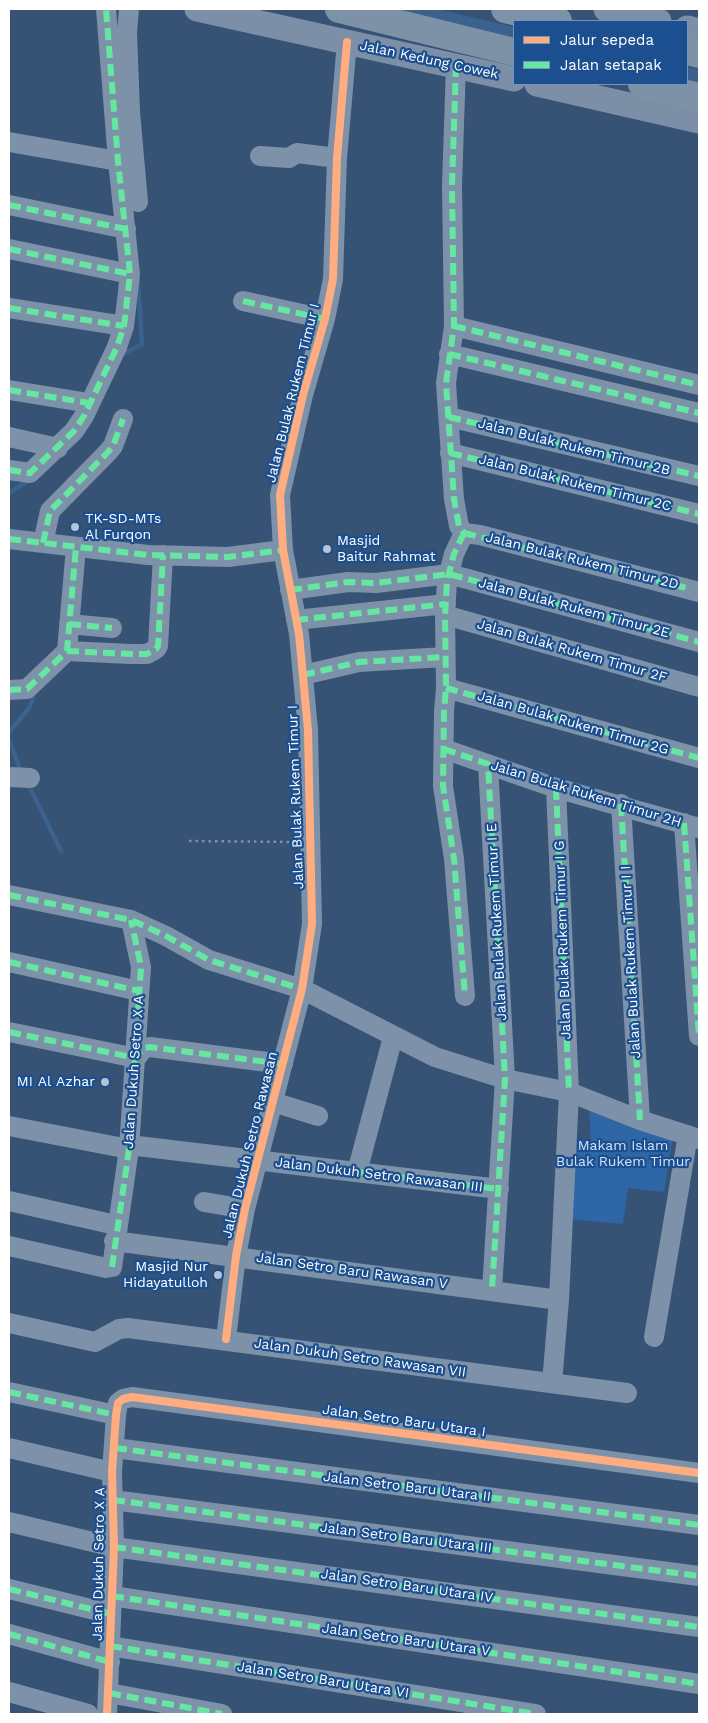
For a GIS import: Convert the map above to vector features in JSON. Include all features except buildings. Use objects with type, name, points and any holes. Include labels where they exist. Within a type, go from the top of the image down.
[{"type":"highway","name":"Jalan Kedung Cowek","points":[[339,9],[513,52]]},
{"type":"highway","points":[[505,9],[554,20]]},
{"type":"highway","points":[[646,85],[699,97]]},
{"type":"main road","name":"Jalan Kedung Cowek","points":[[196,9],[513,78]]},
{"type":"main road","points":[[606,9],[655,20]]},
{"type":"main road","points":[[541,85],[699,121]]},
{"type":"street","points":[[15,471],[30,473],[74,431],[117,347],[124,326],[130,274],[118,161],[106,9]]},
{"type":"street","points":[[130,9],[127,33],[130,112],[138,202]]},
{"type":"street","name":"Jalan Bulak Rukem Timur I","points":[[302,989],[312,924],[308,730],[296,620],[283,550],[280,495],[303,395],[325,319],[333,279],[337,158],[347,42]]},
{"type":"street","points":[[456,65],[452,185],[454,326],[446,383],[450,453],[457,518],[464,533],[454,554],[449,574],[446,610],[443,786],[454,859],[465,996]]},
{"type":"street","points":[[9,142],[118,161]]},
{"type":"street","points":[[260,156],[289,158],[297,153],[337,158]]},
{"type":"street","points":[[9,205],[126,229]]},
{"type":"street","points":[[9,249],[130,274]]},
{"type":"street","points":[[243,301],[325,319]]},
{"type":"street","points":[[9,308],[124,326]]},
{"type":"street","points":[[454,326],[699,385]]},
{"type":"street","points":[[449,354],[699,414]]},
{"type":"street","points":[[9,390],[89,404]]},
{"type":"street","name":"Jalan Bulak Rukem Timur 2B","points":[[449,417],[699,476]]},
{"type":"street","points":[[43,543],[50,511],[108,452],[123,419]]},
{"type":"street","points":[[9,437],[58,448]]},
{"type":"street","name":"Jalan Bulak Rukem Timur 2C","points":[[450,453],[699,514]]},
{"type":"street","name":"Jalan Bulak Rukem Timur 2D","points":[[464,533],[480,535],[699,592]]},
{"type":"street","points":[[9,539],[162,555],[228,557],[283,550]]},
{"type":"street","points":[[9,690],[27,689],[67,651],[76,547]]},
{"type":"street","points":[[67,651],[147,654],[156,649],[158,646],[162,555]]},
{"type":"street","points":[[290,590],[348,582],[376,583],[449,574]]},
{"type":"street","name":"Jalan Bulak Rukem Timur 2E","points":[[449,574],[699,642]]},
{"type":"street","points":[[296,620],[446,610]]},
{"type":"street","name":"Jalan Bulak Rukem Timur 2F","points":[[446,610],[699,688]]},
{"type":"street","points":[[69,624],[112,628]]},
{"type":"street","points":[[303,675],[359,662],[445,657]]},
{"type":"street","name":"Jalan Bulak Rukem Timur 2G","points":[[446,688],[699,758]]},
{"type":"street","name":"Jalan Bulak Rukem Timur 2H","points":[[444,749],[556,788],[621,804],[692,825]]},
{"type":"street","name":"Jalan Bulak Rukem Timur I E","points":[[488,764],[505,1079],[492,1290]]},
{"type":"street","name":"Jalan Bulak Rukem Timur I G","points":[[552,1383],[559,1300],[569,1092],[556,788]]},
{"type":"street","name":"Jalan Bulak Rukem Timur I I","points":[[621,804],[640,1120]]},
{"type":"street","points":[[692,825],[699,1036]]},
{"type":"street","points":[[9,895],[131,920],[166,936],[209,960],[302,989],[393,1037],[435,1056],[505,1079],[569,1092],[640,1120],[693,1137],[654,1337]]},
{"type":"street","name":"Jalan Dukuh Setro X A","points":[[9,1246],[106,1268],[112,1267],[120,1238],[129,1147],[142,967],[131,920]]},
{"type":"street","points":[[9,962],[140,991]]},
{"type":"street","name":"Jalan Dukuh Setro Rawasan","points":[[226,1339],[236,1256],[245,1209],[259,1161],[302,989]]},
{"type":"street","points":[[9,1032],[136,1058],[144,1048],[150,1047],[283,1064]]},
{"type":"street","points":[[357,1172],[393,1037]]},
{"type":"street","points":[[273,1102],[318,1116]]},
{"type":"street","name":"Jalan Dukuh Setro Rawasan III","points":[[9,1126],[129,1147],[499,1189]]},
{"type":"street","points":[[9,1201],[120,1238]]},
{"type":"street","points":[[204,1202],[245,1209]]},
{"type":"street","name":"Jalan Setro Baru Rawasan V","points":[[120,1238],[236,1256],[559,1300]]},
{"type":"street","name":"Jalan Dukuh Setro Rawasan VII","points":[[9,1323],[95,1342],[119,1329],[128,1328],[226,1339],[375,1361],[627,1393]]},
{"type":"street","points":[[9,1392],[116,1415]]},
{"type":"street","name":"Jalan Setro Baru Utara I","points":[[116,1415],[118,1403],[132,1397],[699,1473]]},
{"type":"street","name":"Jalan Dukuh Setro X A","points":[[108,1714],[114,1547],[112,1472],[116,1415]]},
{"type":"street","points":[[9,1448],[112,1472]]},
{"type":"street","name":"Jalan Setro Baru Utara II","points":[[115,1448],[699,1525]]},
{"type":"street","name":"Jalan Setro Baru Utara III","points":[[113,1500],[699,1576]]},
{"type":"street","name":"Jalan Setro Baru Utara IV","points":[[9,1522],[114,1547],[699,1627]]},
{"type":"street","name":"Jalan Setro Baru Utara V","points":[[9,1589],[111,1605],[699,1684]]},
{"type":"street","name":"Jalan Setro Baru Utara VI","points":[[9,1634],[110,1654],[536,1714]]},
{"type":"street","points":[[9,1692],[88,1714]]},
{"type":"street","points":[[109,1693],[222,1714]]},
{"type":"path","points":[[189,841],[310,842]]},
{"type":"green space","name":"Makam Islam Bulak Rukem Timur","points":[[589,1106],[673,1136],[664,1192],[628,1188],[623,1224],[567,1219],[570,1142],[591,1141]]},
{"type":"shaded area","points":[[358,9],[437,9],[513,27],[513,45]]},
{"type":"shaded area","points":[[688,67],[699,69],[699,88],[688,84]]},
{"type":"waterway","points":[[123,354],[142,344],[138,282]]},
{"type":"waterway","points":[[9,493],[29,480]]},
{"type":"waterway","points":[[9,732],[29,708],[33,698],[30,693]]},
{"type":"waterway","points":[[9,740],[21,771]]},
{"type":"waterway","points":[[28,784],[61,851]]},
{"type":"marked path","points":[[9,470],[30,473],[74,431],[84,416],[117,347],[124,326],[130,274],[118,161],[106,9]]},
{"type":"marked path","points":[[456,65],[452,185],[454,326],[446,383],[454,499],[459,526],[464,533]]},
{"type":"marked path","points":[[9,205],[126,229]]},
{"type":"marked path","points":[[9,249],[130,274]]},
{"type":"marked path","points":[[243,301],[325,319]]},
{"type":"marked path","points":[[9,308],[124,326]]},
{"type":"marked path","points":[[454,326],[699,385]]},
{"type":"marked path","points":[[449,354],[699,413]]},
{"type":"marked path","points":[[9,390],[89,403]]},
{"type":"marked path","points":[[449,417],[699,476]]},
{"type":"marked path","points":[[43,543],[50,511],[113,446],[123,419]]},
{"type":"marked path","points":[[450,453],[699,514]]},
{"type":"marked path","points":[[464,533],[454,554],[447,581],[443,786],[454,859],[465,996]]},
{"type":"marked path","points":[[464,533],[691,589]]},
{"type":"marked path","points":[[9,539],[148,555],[228,557],[283,550]]},
{"type":"marked path","points":[[9,690],[27,689],[67,651],[76,547]]},
{"type":"marked path","points":[[67,651],[147,654],[156,649],[158,646],[163,555]]},
{"type":"marked path","points":[[290,590],[348,582],[376,583],[449,574],[699,642]]},
{"type":"marked path","points":[[296,620],[446,604]]},
{"type":"marked path","points":[[69,624],[112,628]]},
{"type":"marked path","points":[[303,675],[359,662],[445,657]]},
{"type":"marked path","points":[[446,688],[699,758]]},
{"type":"marked path","points":[[444,749],[488,764],[505,1079],[492,1290]]},
{"type":"marked path","points":[[556,788],[569,1092]]},
{"type":"marked path","points":[[621,804],[640,1120]]},
{"type":"marked path","points":[[684,823],[699,1036]]},
{"type":"marked path","points":[[9,895],[131,920],[166,936],[209,960],[302,989]]},
{"type":"marked path","points":[[112,1267],[129,1149],[141,967],[131,920]]},
{"type":"marked path","points":[[9,962],[139,991]]},
{"type":"marked path","points":[[9,1032],[136,1058],[144,1048],[150,1047],[283,1064]]},
{"type":"marked path","points":[[357,1172],[499,1189]]},
{"type":"marked path","points":[[9,1392],[116,1415],[117,1412]]},
{"type":"marked path","points":[[115,1448],[699,1525]]},
{"type":"marked path","points":[[113,1500],[699,1576]]},
{"type":"marked path","points":[[114,1547],[699,1627]]},
{"type":"marked path","points":[[9,1589],[111,1614]]},
{"type":"marked path","points":[[112,1596],[699,1684]]},
{"type":"marked path","points":[[9,1634],[110,1662]]},
{"type":"marked path","points":[[110,1646],[536,1714]]},
{"type":"marked path","points":[[109,1693],[222,1714]]},
{"type":"cycle path","points":[[226,1339],[236,1256],[245,1209],[302,989],[312,924],[308,730],[299,634],[283,550],[280,495],[303,395],[325,319],[333,279],[337,158],[347,42]]},
{"type":"cycle path","points":[[107,1714],[114,1547],[112,1472],[116,1415],[118,1403],[123,1399],[132,1397],[699,1473]]},
{"type":"place","name":"TK-SD-MTs Al Furqon","points":[[75,527]]},
{"type":"place","name":"Masjid Baitur Rahmat","points":[[327,549]]},
{"type":"place","name":"MI Al Azhar","points":[[105,1082]]},
{"type":"place","name":"Masjid Nur Hidayatulloh","points":[[218,1275]]}]
